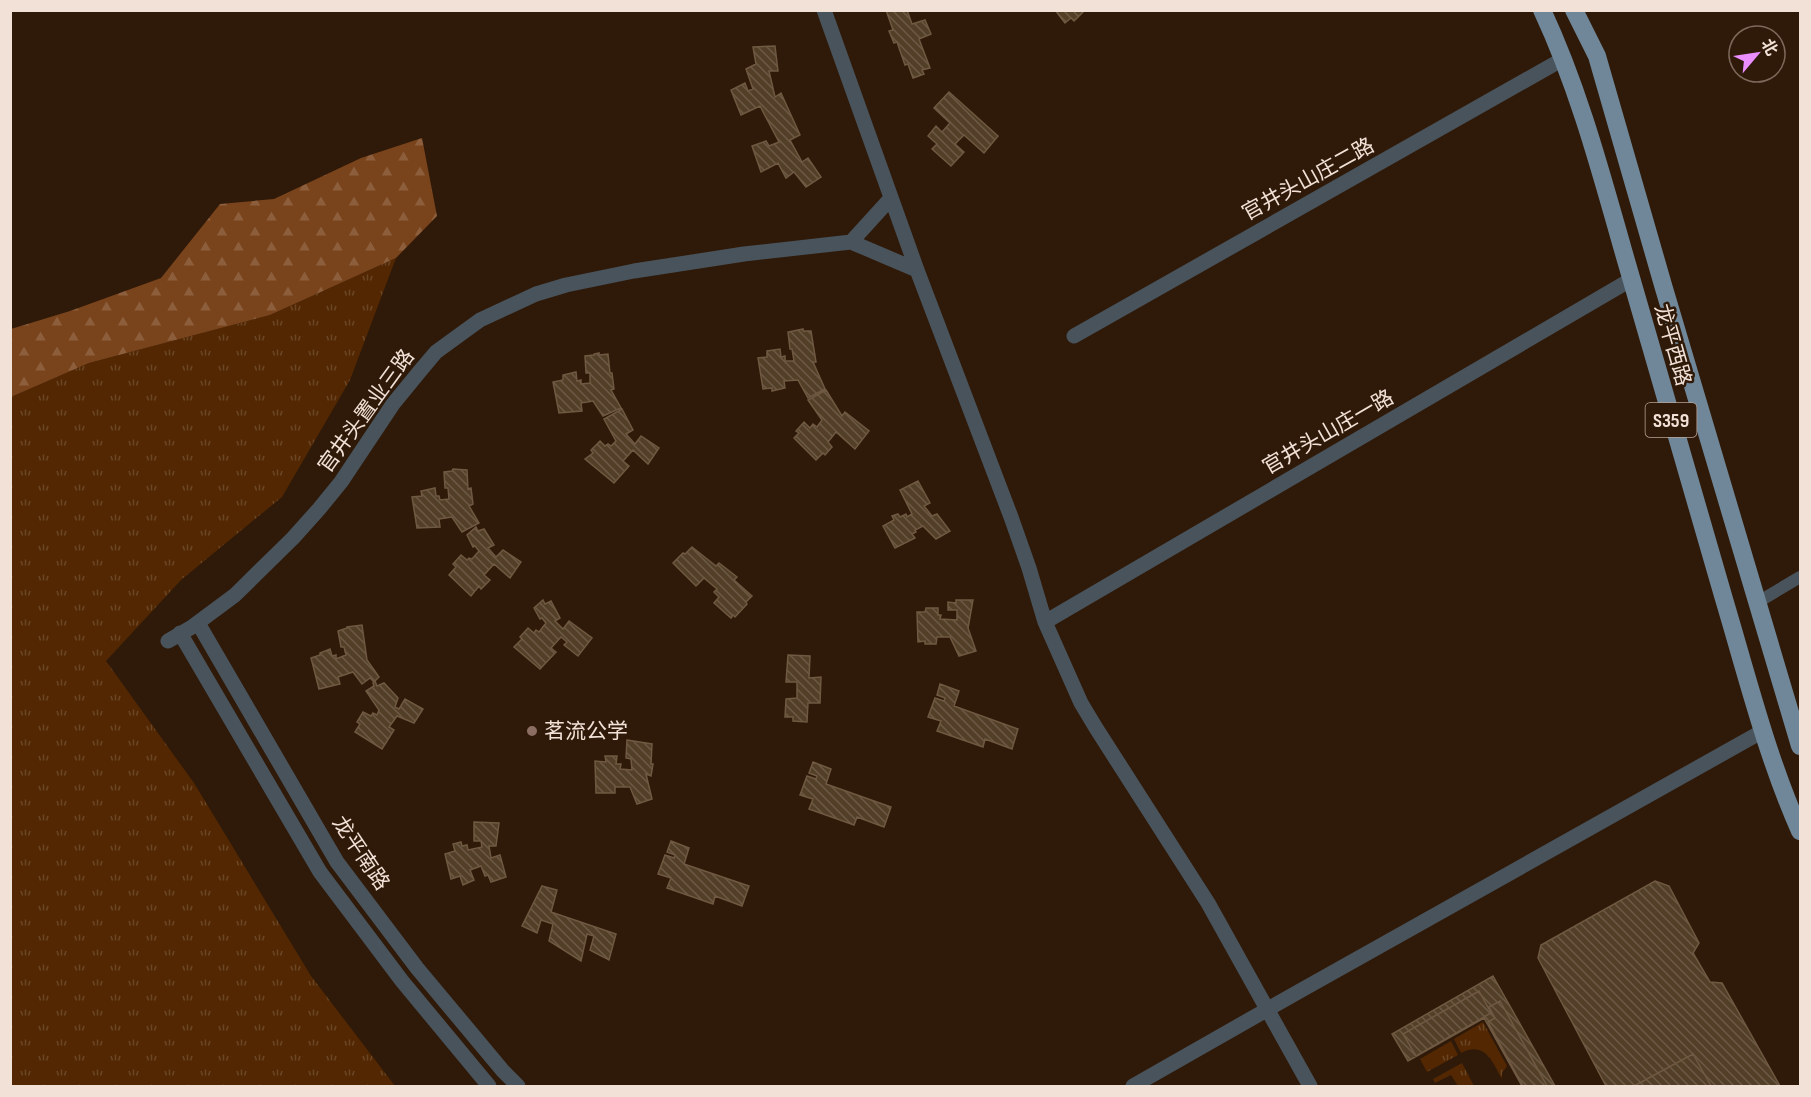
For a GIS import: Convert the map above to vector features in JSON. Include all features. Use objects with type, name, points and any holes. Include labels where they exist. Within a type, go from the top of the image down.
[{"type":"main road","name":"龙平西路","points":[[1542,10],[1563,59],[1600,167],[1664,396],[1763,731],[1800,831]]},
{"type":"main road","name":"龙平西路","points":[[1575,10],[1597,56],[1800,746]]},
{"type":"street","points":[[824,10],[891,198],[1011,517],[1045,622],[1081,703],[1202,893],[1310,1086]]},
{"type":"street","name":"官井头山庄二路","points":[[1074,336],[1563,59]]},
{"type":"street","points":[[851,242],[891,198]]},
{"type":"street","name":"官井头置业三路","points":[[174,637],[198,623],[235,595],[293,538],[341,482],[393,404],[436,352],[480,320],[536,294],[598,278],[699,261],[851,242],[918,270]]},
{"type":"street","name":"官井头山庄一路","points":[[1045,622],[1632,279]]},
{"type":"street","points":[[1758,602],[1800,577]]},
{"type":"street","name":"龙平南路","points":[[198,623],[338,862],[417,968],[503,1071],[519,1086]]},
{"type":"street","name":"龙平南路","points":[[174,637],[320,872],[402,981],[489,1086]]},
{"type":"street","points":[[1133,1086],[1763,731]]},
{"type":"green space","points":[[422,138],[437,216],[396,258],[270,315],[89,363],[11,397],[11,329],[70,311],[161,278],[220,204],[274,199],[361,158]]},
{"type":"green space","points":[[396,258],[350,380],[282,497],[181,580],[106,661],[194,783],[311,976],[395,1086],[11,1086],[11,397],[89,363],[270,315]]},
{"type":"green space","points":[[1483,1022],[1507,1066],[1502,1073],[1502,1079],[1487,1055],[1476,1049],[1461,1053],[1454,1039]]},
{"type":"green space","points":[[1451,1041],[1458,1055],[1427,1072],[1420,1059]]},
{"type":"green space","points":[[1462,1063],[1474,1086],[1458,1086],[1451,1075],[1435,1083],[1433,1079]]},
{"type":"building","points":[[886,10],[907,10],[912,24],[925,20],[931,34],[919,39],[930,68],[922,70],[924,74],[913,78],[908,64],[905,65],[897,42],[894,43],[889,31],[893,30]]},
{"type":"building","points":[[1055,10],[1082,10],[1083,12],[1074,21],[1071,18],[1065,23]]},
{"type":"building","points":[[775,46],[778,71],[769,71],[775,97],[781,93],[800,135],[790,140],[802,162],[808,158],[821,177],[806,187],[794,172],[786,178],[778,163],[761,172],[752,146],[766,141],[769,146],[779,142],[760,106],[741,115],[731,90],[745,83],[748,91],[753,89],[746,69],[756,64],[753,47]]},
{"type":"building","points":[[949,92],[998,136],[984,153],[964,135],[955,144],[964,152],[951,166],[932,149],[937,144],[928,136],[936,126],[942,132],[950,123],[934,108]]},
{"type":"building","points":[[803,329],[803,331],[811,331],[816,362],[813,362],[825,389],[808,398],[798,380],[784,381],[785,388],[772,391],[772,388],[763,389],[758,358],[767,357],[767,351],[780,349],[781,357],[785,356],[785,361],[794,361],[788,332]]},
{"type":"building","points":[[599,353],[599,355],[608,354],[614,389],[611,390],[621,408],[603,416],[593,401],[581,403],[582,411],[559,413],[553,382],[563,380],[563,375],[576,372],[577,381],[581,380],[581,384],[590,383],[590,373],[586,373],[585,356]]},
{"type":"building","points":[[826,390],[842,416],[845,412],[869,431],[855,449],[836,432],[828,442],[832,447],[816,460],[794,438],[799,433],[796,431],[804,422],[810,428],[813,424],[817,427],[822,420],[808,400]]},
{"type":"building","points":[[622,409],[633,430],[626,434],[635,444],[641,436],[659,448],[648,464],[633,450],[623,461],[629,466],[614,483],[585,459],[593,453],[591,450],[600,441],[605,446],[608,444],[611,446],[616,441],[604,419]]},
{"type":"building","points":[[453,469],[467,470],[468,489],[471,488],[473,504],[469,506],[479,523],[462,532],[452,517],[439,519],[440,527],[417,528],[412,497],[422,496],[421,491],[435,488],[436,496],[439,496],[440,500],[449,499],[448,488],[445,488],[444,472]]},
{"type":"building","points":[[918,481],[930,503],[924,506],[932,516],[937,514],[950,531],[936,539],[923,526],[912,534],[915,538],[895,548],[883,526],[894,520],[892,516],[898,514],[900,517],[906,514],[907,517],[912,514],[900,490]]},
{"type":"building","points":[[476,527],[478,531],[484,529],[494,545],[488,548],[496,557],[503,550],[521,562],[510,578],[494,564],[484,575],[490,580],[481,589],[479,586],[471,596],[449,575],[456,567],[453,564],[461,555],[467,560],[472,559],[479,551],[475,546],[473,547],[467,535]]},
{"type":"building","points":[[692,547],[716,566],[719,563],[737,577],[734,580],[752,596],[735,617],[733,615],[731,618],[714,603],[719,597],[714,592],[717,589],[704,578],[696,586],[673,563]]},
{"type":"building","points":[[543,600],[545,604],[551,601],[560,618],[555,621],[563,629],[569,621],[592,638],[578,656],[564,645],[567,642],[561,637],[551,648],[556,652],[540,669],[514,647],[528,628],[534,633],[536,630],[539,632],[546,623],[542,618],[540,619],[534,608]]},
{"type":"building","points":[[956,600],[973,600],[968,628],[976,651],[959,656],[950,637],[937,637],[936,644],[918,642],[917,612],[925,612],[926,608],[938,608],[940,619],[957,620],[957,610],[948,610],[948,602],[956,603]]},
{"type":"building","points":[[362,625],[367,660],[379,677],[374,682],[370,678],[362,684],[353,672],[338,677],[340,684],[319,689],[311,658],[330,649],[332,656],[336,655],[336,659],[346,655],[344,647],[341,647],[338,631]]},
{"type":"building","points":[[788,655],[810,656],[809,678],[821,677],[820,703],[808,703],[807,722],[793,721],[793,717],[785,717],[786,699],[797,698],[797,682],[786,682]]},
{"type":"building","points":[[375,681],[377,686],[384,683],[398,698],[395,707],[399,709],[405,699],[423,709],[414,723],[397,716],[389,727],[394,730],[382,749],[355,732],[360,724],[357,722],[363,712],[371,716],[373,713],[377,715],[379,710],[366,691],[374,686]]},
{"type":"building","points":[[940,684],[959,691],[954,706],[1018,729],[1012,749],[985,739],[983,747],[937,731],[941,721],[928,717],[935,698],[944,701],[945,698],[937,695]]},
{"type":"building","points":[[627,740],[652,744],[651,776],[646,774],[652,799],[637,804],[630,787],[615,787],[615,793],[596,793],[595,761],[606,762],[605,756],[617,756],[616,764],[621,764],[620,769],[632,770],[631,759],[626,758]]},
{"type":"building","points":[[813,762],[831,769],[826,784],[891,807],[884,827],[857,817],[854,825],[809,809],[813,799],[800,795],[807,776],[816,779],[817,776],[809,773]]},
{"type":"building","points":[[474,822],[499,823],[496,846],[489,846],[491,858],[500,855],[506,877],[491,882],[488,875],[485,876],[481,866],[470,870],[474,880],[463,885],[460,876],[451,879],[445,854],[455,851],[453,844],[461,842],[462,846],[467,845],[468,850],[482,847],[481,841],[474,841]]},
{"type":"building","points":[[671,841],[689,848],[684,864],[749,886],[742,906],[715,896],[713,904],[667,888],[671,878],[658,874],[665,855],[674,858],[675,855],[667,852]]},
{"type":"building","points":[[1655,881],[1669,886],[1699,943],[1693,953],[1710,982],[1722,983],[1780,1086],[1606,1086],[1538,958],[1541,945]]},
{"type":"building","points":[[542,886],[557,890],[551,912],[616,934],[609,960],[590,950],[594,936],[587,934],[581,961],[549,941],[553,924],[541,920],[537,933],[522,926]]},
{"type":"building","points":[[1493,976],[1555,1086],[1522,1086],[1484,1018],[1408,1061],[1392,1034]]},
{"type":"building","points":[[1479,991],[1491,1013],[1416,1056],[1403,1034]]},
{"type":"building","points":[[1500,1001],[1547,1086],[1523,1086],[1488,1022],[1495,1018],[1489,1007]]},
{"type":"building","points":[[1693,1054],[1711,1086],[1634,1086]]},
{"type":"place","name":"茗流公学","points":[[532,731]]}]
